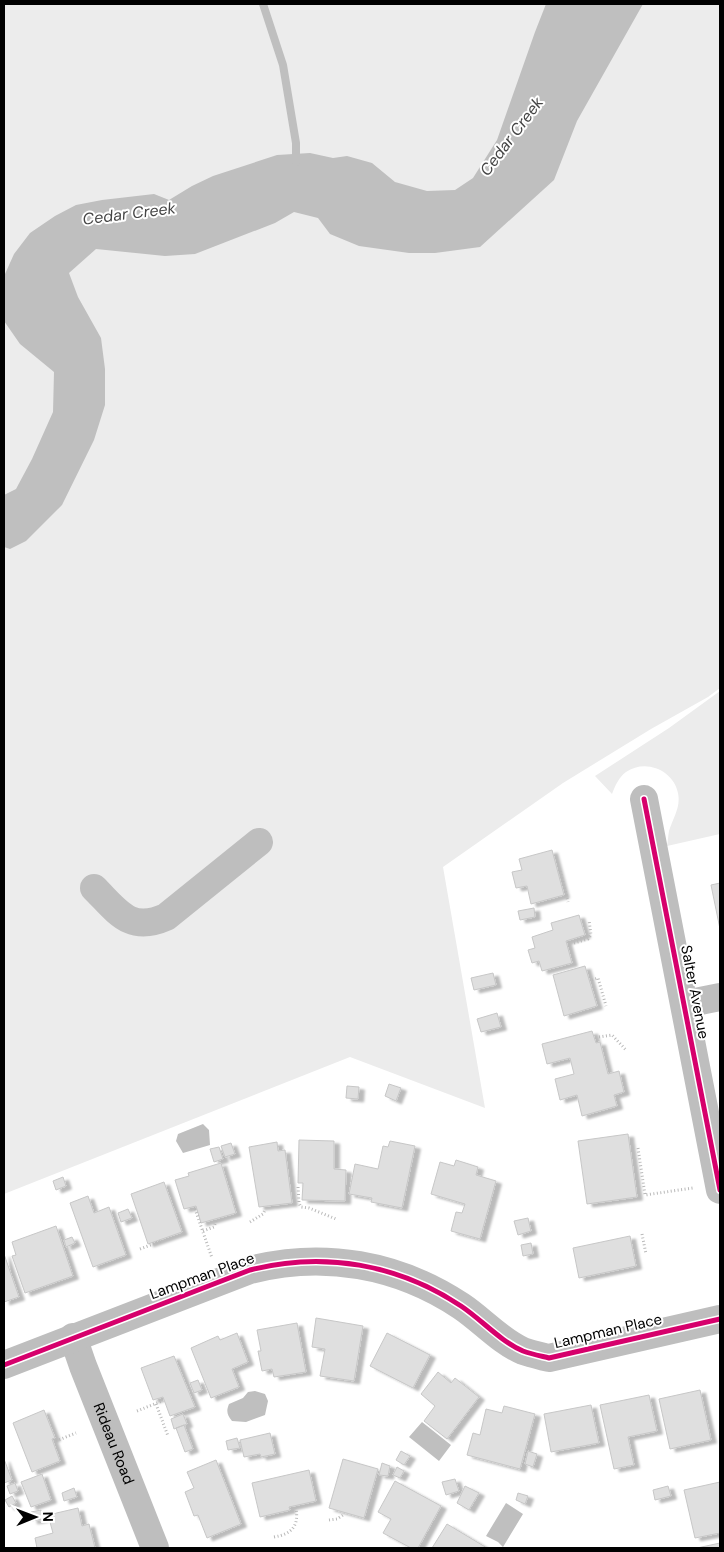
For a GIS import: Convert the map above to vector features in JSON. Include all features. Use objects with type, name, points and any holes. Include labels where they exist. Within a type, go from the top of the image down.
[{"type":"street","name":"Salter Avenue","points":[[644,799],[720,1190]]},
{"type":"street","points":[[94,888],[122,915],[136,923],[154,922],[166,917],[259,842]]},
{"type":"street","points":[[685,1004],[720,997]]},
{"type":"street","name":"Lampman Place","points":[[4,1365],[250,1270],[290,1262],[345,1263],[384,1269],[403,1276],[436,1291],[462,1306],[505,1340],[523,1351],[549,1358],[720,1318]]},
{"type":"street","name":"Rideau Road","points":[[73,1337],[155,1548]]},
{"type":"path","points":[[560,870],[568,902]]},
{"type":"path","points":[[574,943],[588,939],[591,935],[589,920]]},
{"type":"path","points":[[592,980],[598,978],[606,1006]]},
{"type":"path","points":[[599,1037],[612,1034],[626,1050]]},
{"type":"path","points":[[638,1148],[644,1195],[692,1188]]},
{"type":"path","points":[[298,1188],[301,1207],[309,1208],[336,1219]]},
{"type":"path","points":[[195,1209],[220,1281]]},
{"type":"path","points":[[250,1222],[263,1214],[265,1210]]},
{"type":"path","points":[[203,1231],[214,1227],[216,1221]]},
{"type":"path","points":[[642,1234],[646,1254]]},
{"type":"path","points":[[140,1249],[161,1241]]},
{"type":"path","points":[[136,1411],[162,1401]]},
{"type":"path","points":[[156,1404],[168,1436]]},
{"type":"path","points":[[56,1441],[76,1433]]},
{"type":"path","points":[[274,1537],[285,1536],[292,1531],[298,1518],[296,1508]]},
{"type":"path","points":[[329,1520],[337,1519],[342,1515]]},
{"type":"shaded area","points":[[4,4],[720,4],[720,688],[563,783],[443,867],[485,1108],[350,1057],[4,1194]]},
{"type":"shaded area","points":[[720,691],[720,834],[667,846],[669,831],[679,798],[671,778],[658,769],[642,766],[634,768],[621,776],[612,794],[595,776],[669,728]]},
{"type":"water","name":"Cedar Creek","points":[[546,4],[643,4],[577,121],[554,180],[480,247],[435,253],[409,253],[359,246],[330,234],[318,218],[294,212],[275,223],[195,254],[165,256],[96,249],[69,273],[78,297],[101,338],[105,369],[105,405],[94,440],[62,505],[26,541],[10,549],[4,547],[4,495],[16,489],[53,412],[54,372],[20,344],[4,321],[5,274],[14,254],[30,233],[55,216],[76,205],[154,194],[169,200],[213,176],[277,155],[310,153],[333,158],[347,156],[372,163],[395,182],[427,191],[455,190],[473,178],[497,140]]},
{"type":"water","points":[[203,1124],[209,1130],[210,1145],[183,1153],[176,1141],[178,1134]]},
{"type":"water","points":[[255,1391],[265,1394],[268,1401],[265,1415],[246,1422],[232,1421],[228,1413],[229,1404],[243,1398],[248,1392]]},
{"type":"water","points":[[422,1422],[451,1445],[439,1461],[409,1437]]},
{"type":"water","points":[[506,1503],[523,1514],[503,1547],[486,1536]]},
{"type":"building","points":[[552,850],[564,895],[531,904],[527,886],[516,888],[512,872],[522,870],[519,859]]},
{"type":"building","points":[[720,883],[720,929],[711,885]]},
{"type":"building","points":[[534,908],[535,917],[520,920],[518,911]]},
{"type":"building","points":[[579,915],[585,935],[566,941],[572,963],[542,971],[539,961],[532,963],[528,950],[535,948],[532,937],[553,930],[551,923]]},
{"type":"building","points":[[585,966],[597,1006],[564,1016],[553,975]]},
{"type":"building","points":[[493,973],[496,985],[474,990],[471,978]]},
{"type":"building","points":[[497,1013],[501,1027],[481,1032],[477,1019]]},
{"type":"building","points":[[592,1031],[596,1043],[600,1042],[608,1074],[619,1071],[624,1092],[614,1095],[617,1106],[582,1116],[577,1095],[560,1100],[555,1079],[574,1074],[570,1058],[547,1064],[542,1044]]},
{"type":"building","points":[[389,1084],[401,1088],[396,1101],[385,1096]]},
{"type":"building","points":[[347,1086],[359,1087],[358,1099],[346,1098]]},
{"type":"building","points":[[628,1134],[637,1197],[587,1204],[578,1141]]},
{"type":"building","points":[[299,1140],[334,1141],[334,1169],[346,1170],[345,1201],[302,1200],[303,1183],[298,1183]]},
{"type":"building","points":[[390,1141],[415,1146],[402,1208],[371,1202],[372,1198],[349,1194],[355,1164],[378,1169],[383,1146],[388,1147]]},
{"type":"building","points":[[277,1142],[278,1151],[285,1150],[292,1203],[259,1207],[249,1147]]},
{"type":"building","points":[[231,1143],[235,1154],[225,1157],[221,1146]]},
{"type":"building","points":[[219,1147],[223,1159],[214,1162],[210,1149]]},
{"type":"building","points":[[456,1160],[478,1167],[476,1175],[496,1181],[480,1239],[451,1231],[456,1212],[462,1213],[465,1204],[431,1194],[440,1162],[454,1166]]},
{"type":"building","points":[[221,1163],[236,1213],[201,1223],[196,1206],[184,1209],[175,1180],[189,1176],[188,1173]]},
{"type":"building","points":[[63,1177],[66,1186],[56,1190],[53,1181]]},
{"type":"building","points":[[164,1182],[182,1232],[148,1244],[131,1194]]},
{"type":"building","points":[[88,1196],[94,1213],[109,1207],[126,1255],[93,1267],[70,1203]]},
{"type":"building","points":[[128,1209],[132,1218],[121,1222],[118,1213]]},
{"type":"building","points":[[528,1218],[531,1231],[518,1235],[514,1221]]},
{"type":"building","points":[[56,1226],[73,1276],[25,1293],[12,1256],[16,1255],[12,1242]]},
{"type":"building","points":[[630,1236],[636,1266],[579,1278],[573,1248]]},
{"type":"building","points":[[72,1237],[75,1243],[66,1247],[64,1240]]},
{"type":"building","points":[[531,1243],[533,1254],[523,1256],[521,1245]]},
{"type":"building","points":[[4,1254],[19,1297],[4,1302]]},
{"type":"building","points":[[316,1318],[363,1326],[354,1381],[320,1376],[325,1349],[312,1347]]},
{"type":"building","points":[[297,1323],[306,1372],[274,1377],[272,1369],[262,1371],[258,1351],[261,1351],[257,1330]]},
{"type":"building","points":[[237,1333],[248,1362],[232,1369],[239,1387],[211,1398],[191,1348],[218,1336],[220,1340]]},
{"type":"building","points":[[387,1333],[430,1355],[413,1388],[370,1366]]},
{"type":"building","points":[[174,1356],[195,1407],[170,1416],[163,1397],[153,1400],[141,1368]]},
{"type":"building","points":[[438,1372],[451,1383],[455,1378],[479,1397],[447,1439],[424,1421],[435,1406],[421,1394]]},
{"type":"building","points":[[198,1380],[202,1390],[194,1393],[190,1383]]},
{"type":"building","points":[[700,1390],[711,1440],[670,1449],[659,1399]]},
{"type":"building","points":[[649,1395],[657,1431],[628,1437],[634,1465],[614,1469],[600,1405]]},
{"type":"building","points":[[591,1405],[599,1443],[551,1452],[544,1414]]},
{"type":"building","points":[[504,1406],[535,1414],[520,1469],[467,1455],[473,1433],[480,1435],[486,1409],[502,1413]]},
{"type":"building","points":[[44,1410],[55,1438],[52,1439],[60,1461],[32,1472],[13,1423]]},
{"type":"building","points":[[183,1414],[187,1424],[174,1429],[171,1419]]},
{"type":"building","points":[[184,1425],[193,1449],[185,1452],[176,1428]]},
{"type":"building","points":[[270,1433],[275,1454],[261,1457],[260,1454],[244,1457],[240,1440]]},
{"type":"building","points":[[237,1438],[240,1448],[228,1450],[226,1441]]},
{"type":"building","points":[[401,1451],[410,1456],[404,1465],[396,1460]]},
{"type":"building","points":[[528,1451],[537,1454],[533,1467],[525,1464]]},
{"type":"building","points":[[4,1459],[12,1480],[4,1483]]},
{"type":"building","points":[[343,1459],[378,1469],[364,1518],[329,1508]]},
{"type":"building","points":[[216,1460],[241,1524],[207,1538],[198,1515],[194,1516],[185,1492],[194,1488],[187,1472]]},
{"type":"building","points":[[382,1463],[390,1466],[388,1476],[379,1475]]},
{"type":"building","points":[[397,1467],[404,1471],[400,1478],[393,1475]]},
{"type":"building","points":[[309,1470],[316,1501],[289,1507],[290,1510],[260,1517],[252,1483]]},
{"type":"building","points":[[42,1474],[51,1500],[31,1507],[21,1482]]},
{"type":"building","points":[[455,1479],[459,1491],[446,1495],[442,1482]]},
{"type":"building","points":[[395,1481],[441,1506],[418,1548],[411,1548],[383,1533],[391,1519],[378,1512]]},
{"type":"building","points":[[720,1482],[720,1533],[695,1538],[684,1490]]},
{"type":"building","points":[[15,1483],[18,1491],[10,1494],[7,1486]]},
{"type":"building","points":[[465,1486],[479,1493],[469,1510],[457,1503]]},
{"type":"building","points":[[668,1486],[671,1496],[655,1500],[653,1490]]},
{"type":"building","points":[[74,1488],[77,1497],[64,1501],[62,1493]]},
{"type":"building","points":[[518,1493],[528,1496],[525,1504],[516,1500]]},
{"type":"building","points":[[12,1496],[16,1503],[9,1507],[5,1500]]},
{"type":"building","points":[[78,1508],[82,1526],[89,1524],[95,1548],[37,1548],[35,1538],[53,1533],[48,1515]]},
{"type":"building","points":[[41,1510],[43,1519],[32,1521],[31,1512]]},
{"type":"building","points":[[447,1524],[487,1548],[432,1548]]},
{"type":"building","points":[[720,1543],[720,1548],[697,1548]]},
{"type":"waterway","points":[[263,4],[283,65],[296,143],[296,162]]},
{"type":"cycle path","points":[[644,799],[720,1190]]},
{"type":"cycle path","points":[[4,1365],[250,1270],[277,1264],[305,1262],[359,1265],[386,1271],[412,1280],[461,1306],[515,1347],[549,1358],[720,1319]]}]
